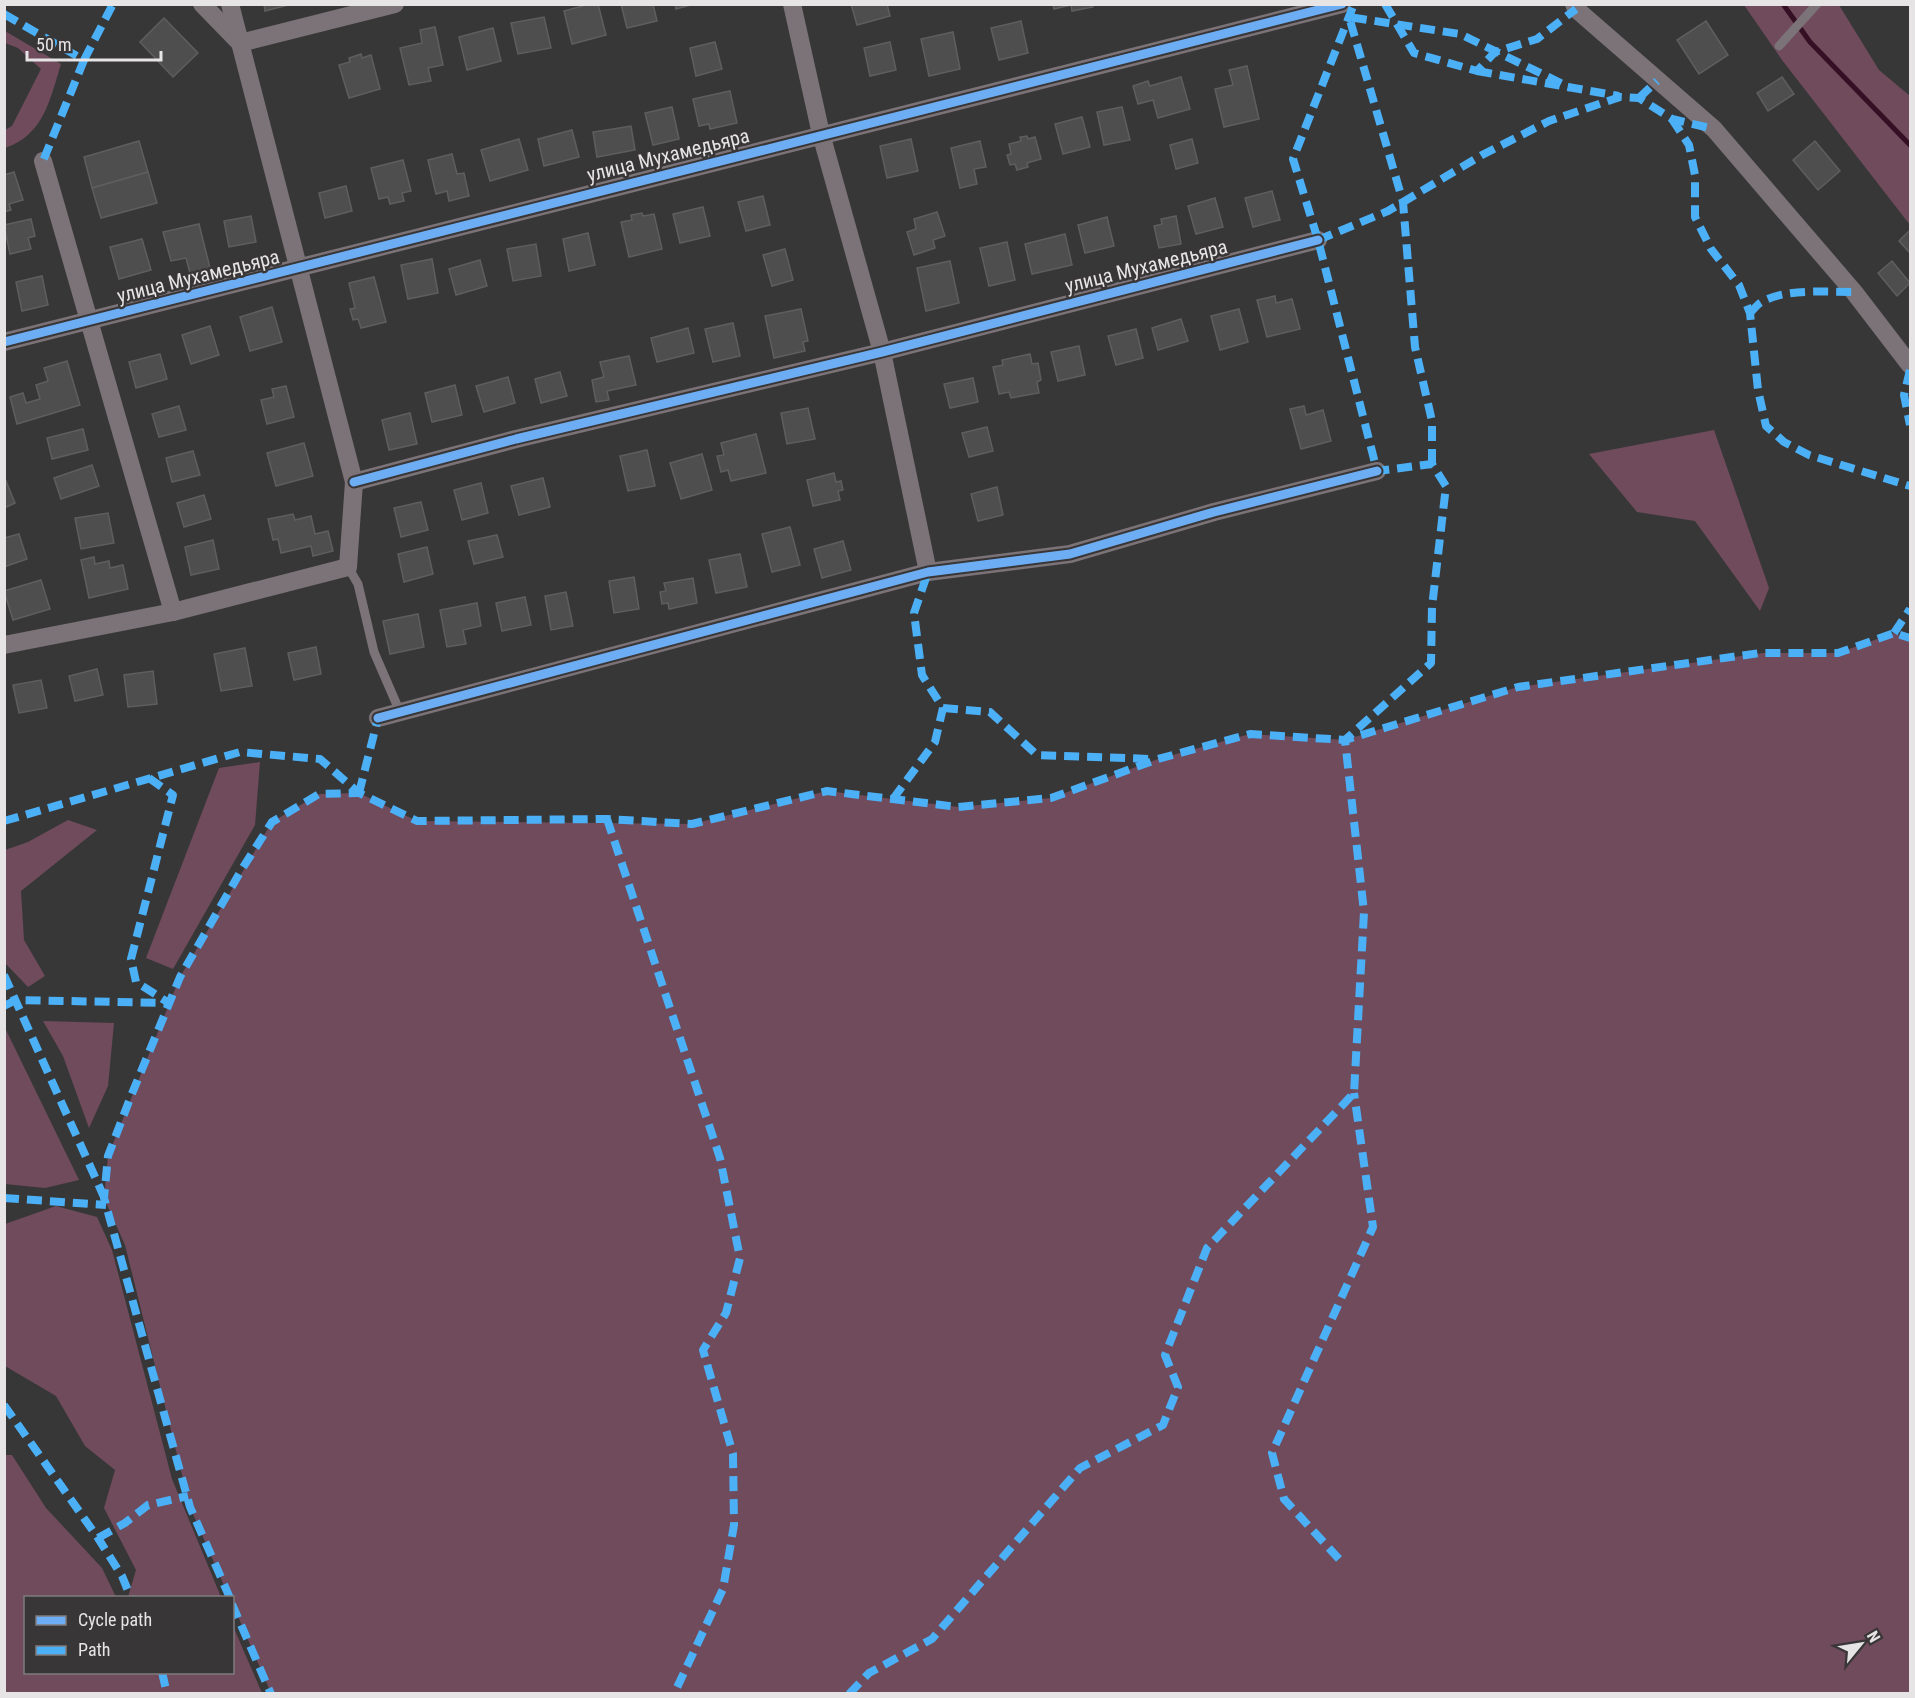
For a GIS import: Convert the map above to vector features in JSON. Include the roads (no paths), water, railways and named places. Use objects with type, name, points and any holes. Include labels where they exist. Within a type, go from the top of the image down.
[{"type":"street","points":[[202,4],[240,43]]},
{"type":"street","points":[[4,645],[173,612],[348,567],[354,482],[230,4]]},
{"type":"street","points":[[240,43],[395,4]]},
{"type":"street","points":[[792,4],[821,135],[882,352],[928,572]]},
{"type":"street","name":"улица Мухамедьяра","points":[[4,342],[1342,4]]},
{"type":"street","points":[[1574,4],[1576,9],[1661,85],[1714,129],[1854,292],[1911,365]]},
{"type":"street","points":[[43,161],[173,612]]},
{"type":"street","name":"улица Мухамедьяра","points":[[354,482],[516,439],[882,352],[1318,240]]},
{"type":"street","points":[[378,718],[928,572],[1070,554],[1214,512],[1377,471]]},
{"type":"lane","points":[[1779,46],[1817,4]]},
{"type":"lane","points":[[348,567],[358,584],[374,652],[400,712]]},
{"type":"waterway","points":[[1783,4],[1810,42],[1910,145]]}]
